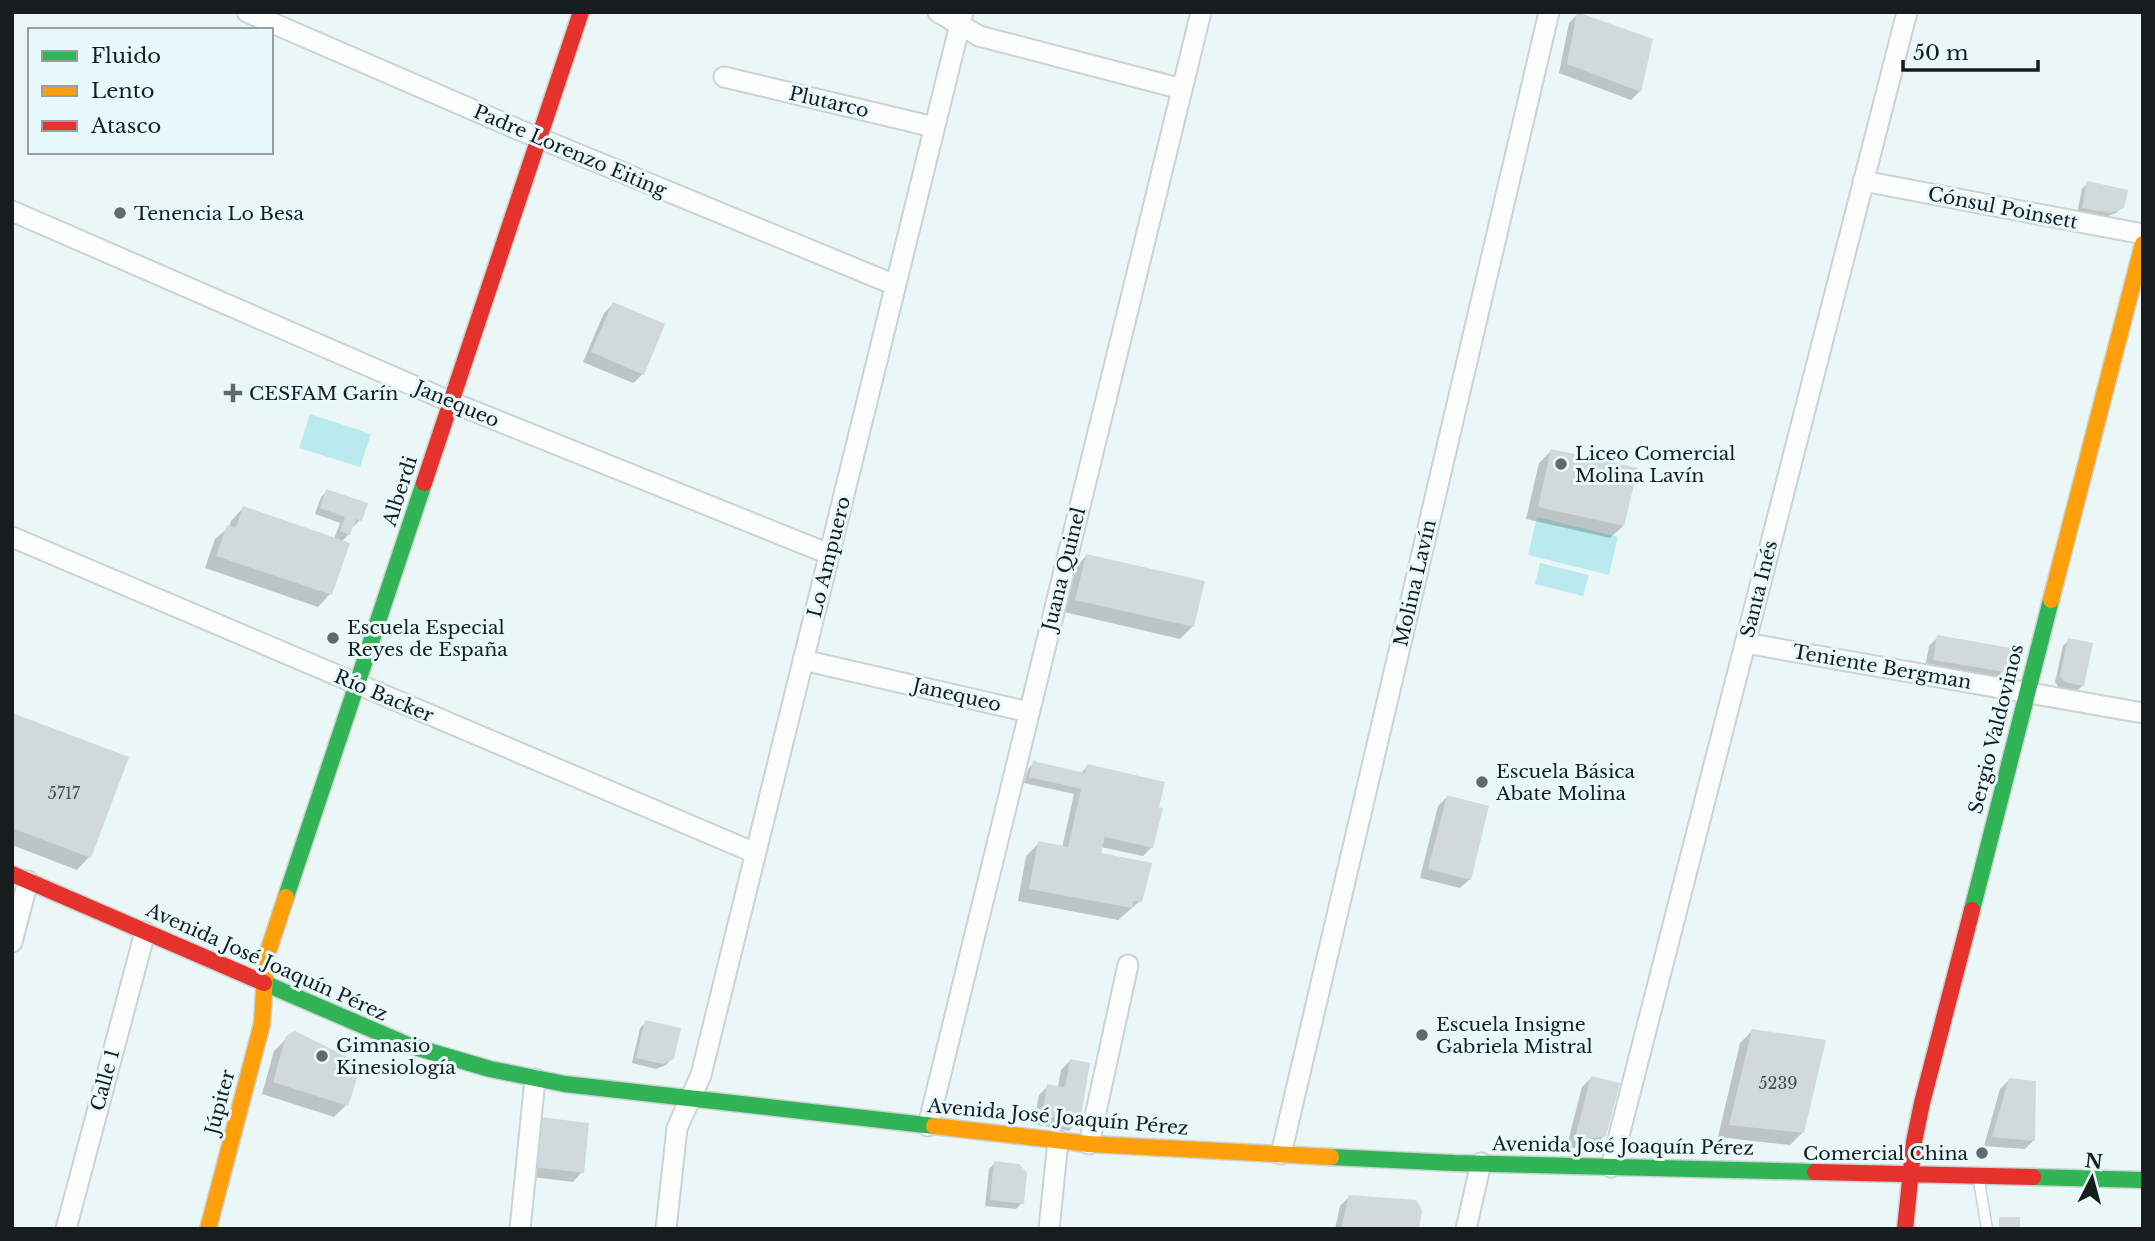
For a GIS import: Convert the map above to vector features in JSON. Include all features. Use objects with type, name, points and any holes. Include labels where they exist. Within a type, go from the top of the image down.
[{"type":"main road","name":"Alberdi","points":[[264,984],[266,958],[581,12]]},
{"type":"main road","name":"Sergio Valdovinos","points":[[1905,1229],[1910,1174],[1922,1102],[2143,243]]},
{"type":"main road","name":"Avenida José Joaquín Pérez","points":[[20,877],[408,1045],[535,1079],[1089,1144],[1480,1163],[2143,1180]]},
{"type":"main road","name":"Júpiter","points":[[208,1229],[262,1024],[264,984]]},
{"type":"street","name":"Padre Lorenzo Eiting","points":[[247,12],[539,138],[895,285]]},
{"type":"street","points":[[938,12],[961,19],[979,36],[1182,89]]},
{"type":"street","name":"Juana Quinel","points":[[928,1126],[1201,12]]},
{"type":"street","name":"Molina Lavín","points":[[1281,1154],[1549,12]]},
{"type":"street","name":"Santa Inés","points":[[1611,1167],[1906,12]]},
{"type":"street","name":"Lo Ampuero","points":[[666,1229],[677,1128],[701,1075],[961,19]]},
{"type":"street","name":"Plutarco","points":[[724,77],[934,127]]},
{"type":"street","name":"Cónsul Poinsett","points":[[1863,181],[2143,234]]},
{"type":"street","name":"Janequeo","points":[[12,211],[451,402],[829,554]]},
{"type":"street","name":"Río Backer","points":[[12,537],[755,853]]},
{"type":"street","name":"Teniente Bergman","points":[[1745,643],[2143,713]]},
{"type":"street","name":"Janequeo","points":[[803,660],[1029,712]]},
{"type":"street","points":[[12,942],[20,877]]},
{"type":"street","name":"Calle 1","points":[[66,1229],[145,932]]},
{"type":"street","points":[[1089,1144],[1128,965]]},
{"type":"street","points":[[520,1229],[535,1079]]},
{"type":"street","points":[[1049,1229],[1058,1141]]},
{"type":"street","points":[[1466,1229],[1480,1163]]},
{"type":"lane","points":[[1978,1176],[1987,1229]]},
{"type":"shaded area","points":[[310,414],[371,434],[360,467],[299,448]]},
{"type":"shaded area","points":[[1537,517],[1618,537],[1609,575],[1528,555]]},
{"type":"shaded area","points":[[1540,563],[1589,575],[1583,596],[1535,584]]},
{"type":"building","points":[[1577,12],[1653,39],[1641,92],[1567,64]]},
{"type":"building","points":[[2087,181],[2128,190],[2124,208],[2110,213],[2082,208]]},
{"type":"building","points":[[613,302],[665,324],[644,375],[591,352]]},
{"type":"building","points":[[1551,449],[1638,468],[1624,526],[1538,507]]},
{"type":"building","points":[[326,489],[368,503],[362,521],[356,519],[350,535],[340,531],[345,517],[320,508]]},
{"type":"building","points":[[243,506],[350,543],[332,595],[216,556],[227,525],[236,528]]},
{"type":"building","points":[[1086,554],[1205,581],[1194,627],[1075,600]]},
{"type":"building","points":[[1937,635],[2011,648],[2005,672],[1933,660]]},
{"type":"building","points":[[2068,638],[2093,643],[2084,686],[2065,682],[2060,676]]},
{"type":"building","points":[[12,713],[129,757],[91,858],[12,828]]},
{"type":"building","points":[[1033,761],[1085,773],[1087,764],[1165,782],[1159,807],[1163,808],[1153,848],[1105,837],[1101,853],[1152,863],[1142,902],[1133,901],[1132,908],[1029,889],[1038,841],[1068,847],[1081,789],[1029,777]]},
{"type":"building","points":[[1447,795],[1489,806],[1471,880],[1428,869]]},
{"type":"building","points":[[645,1020],[681,1028],[674,1059],[663,1064],[636,1058]]},
{"type":"building","points":[[1752,1029],[1826,1040],[1804,1133],[1729,1125]]},
{"type":"building","points":[[295,1031],[362,1064],[348,1106],[273,1082],[286,1036]]},
{"type":"building","points":[[1070,1059],[1090,1063],[1080,1122],[1042,1116],[1047,1084],[1065,1087]]},
{"type":"building","points":[[1591,1076],[1620,1083],[1606,1136],[1574,1141]]},
{"type":"building","points":[[2009,1078],[2036,1081],[2035,1141],[1992,1137]]},
{"type":"building","points":[[539,1117],[589,1123],[584,1173],[533,1167]]},
{"type":"building","points":[[994,1161],[1019,1164],[1027,1173],[1024,1204],[990,1200]]},
{"type":"building","points":[[1349,1195],[1416,1200],[1422,1210],[1419,1229],[1341,1229]]},
{"type":"building","points":[[1999,1217],[2020,1217],[2020,1229],[1999,1229]]},
{"type":"traffic: fast","points":[[286,897],[424,483]]},
{"type":"traffic: fast","points":[[1972,910],[2051,600]]},
{"type":"traffic: fast","points":[[264,983],[408,1045],[490,1069],[565,1084],[934,1126]]},
{"type":"traffic: fast","points":[[1331,1157],[1454,1163],[1815,1172]]},
{"type":"traffic: fast","points":[[2033,1177],[2143,1180]]},
{"type":"traffic: slow","points":[[2051,600],[2143,244]]},
{"type":"traffic: slow","points":[[208,1229],[262,1024],[266,958],[286,897]]},
{"type":"traffic: slow","points":[[934,1126],[1089,1144],[1331,1157]]},
{"type":"traffic: jam","points":[[424,483],[581,12]]},
{"type":"traffic: jam","points":[[12,874],[264,983]]},
{"type":"traffic: jam","points":[[1905,1229],[1914,1142],[1922,1103],[1972,910]]},
{"type":"traffic: jam","points":[[1815,1172],[2033,1177]]},
{"type":"place","name":"Tenencia Lo Besa","points":[[120,213]]},
{"type":"place","name":"CESFAM Garín","points":[[233,393]]},
{"type":"place","name":"Liceo Comercial Molina Lavín","points":[[1561,464]]},
{"type":"place","name":"Escuela Especial Reyes de España","points":[[333,638]]},
{"type":"place","name":"Escuela Básica Abate Molina","points":[[1482,782]]},
{"type":"place","name":"Escuela Insigne Gabriela Mistral","points":[[1422,1035]]},
{"type":"place","name":"Gimnasio Kinesiología","points":[[322,1056]]},
{"type":"place","name":"Comercial China","points":[[1982,1153]]}]
